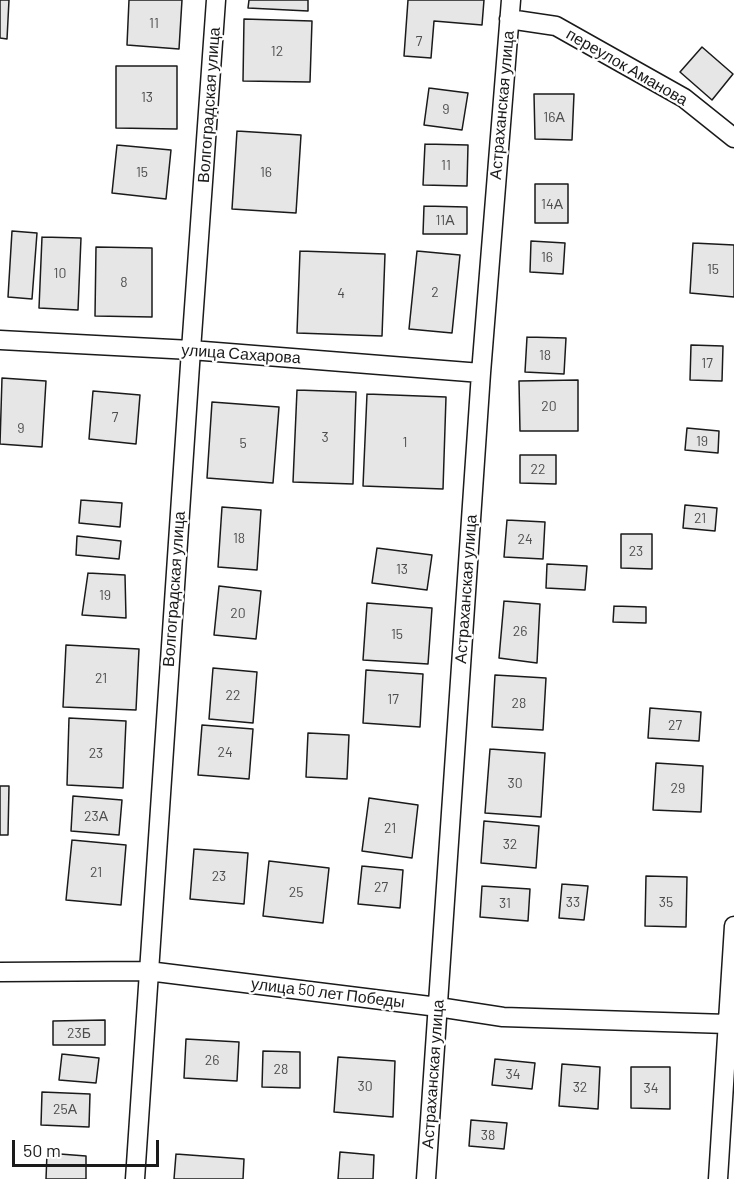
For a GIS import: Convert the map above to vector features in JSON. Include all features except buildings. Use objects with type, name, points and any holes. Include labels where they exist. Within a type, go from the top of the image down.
[{"type":"street","name":"Волгоградская улица","points":[[135,1179],[216,0]]},
{"type":"street","name":"Астраханская улица","points":[[426,1179],[481,373],[511,0]]},
{"type":"street","name":"переулок Аманова","points":[[509,19],[556,26],[684,98],[734,138]]},
{"type":"street","name":"улица Сахарова","points":[[0,340],[191,350],[481,373]]},
{"type":"street","points":[[718,1179],[734,926]]},
{"type":"street","name":"улица 50 лет Победы","points":[[0,972],[148,971],[438,1006],[503,1017],[727,1024]]}]
